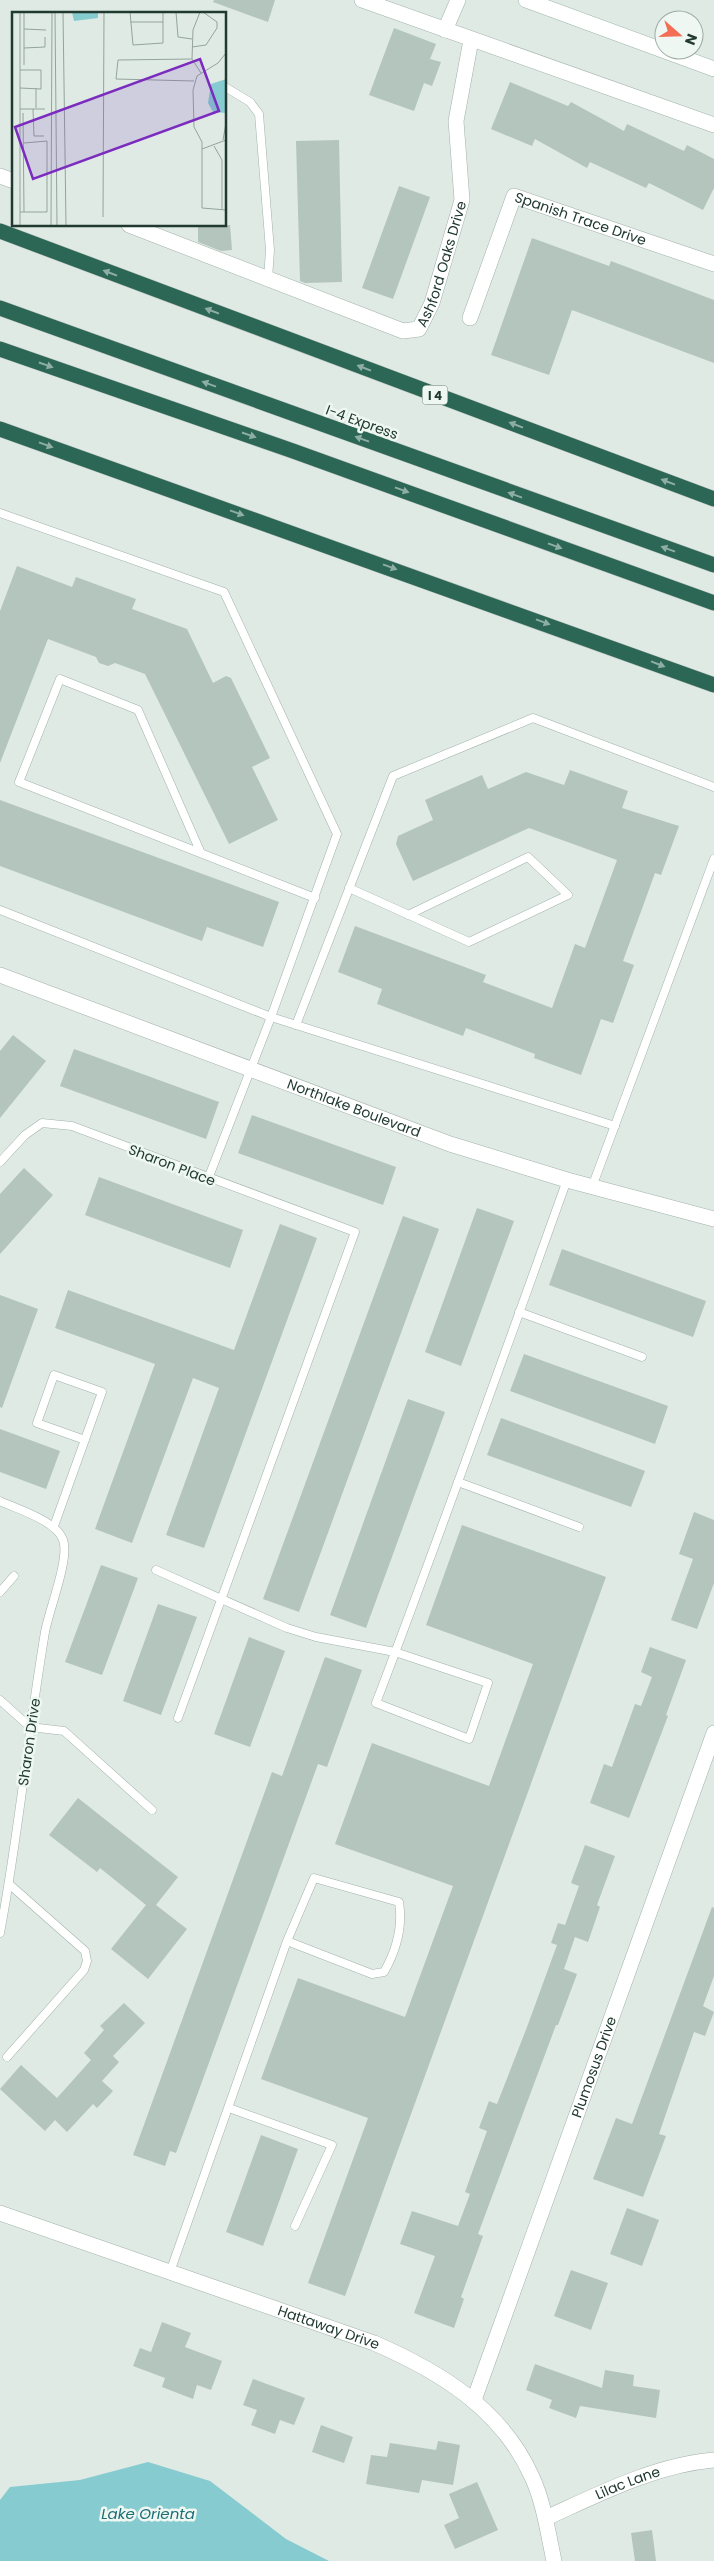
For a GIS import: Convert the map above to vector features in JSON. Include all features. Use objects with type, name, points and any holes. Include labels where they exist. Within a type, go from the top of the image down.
[{"type":"highway","name":"I 4","points":[[0,231],[714,499]]},
{"type":"highway","name":"I-4 Express","points":[[0,308],[714,565]]},
{"type":"highway","points":[[0,349],[293,451],[714,603]]},
{"type":"highway","points":[[0,429],[714,684]]},
{"type":"street","points":[[362,0],[714,125]]},
{"type":"street","points":[[445,30],[458,0]]},
{"type":"street","points":[[526,0],[714,69]]},
{"type":"street","name":"Ashford Oaks Drive","points":[[132,226],[403,331],[419,329],[432,303],[462,200],[456,121],[471,40]]},
{"type":"street","points":[[0,176],[12,181]]},
{"type":"street","name":"Spanish Trace Drive","points":[[470,318],[514,196],[714,264]]},
{"type":"street","name":"Northlake Boulevard","points":[[0,975],[450,1144],[567,1180],[714,1219]]},
{"type":"street","name":"Plumosus Drive","points":[[474,2400],[714,1733]]},
{"type":"street","name":"Hattaway Drive","points":[[0,2213],[381,2346],[445,2378],[474,2400],[499,2426],[520,2454],[532,2478],[546,2518],[554,2561]]},
{"type":"street","name":"Lilac Lane","points":[[546,2518],[634,2479],[695,2462],[714,2460]]},
{"type":"lane","points":[[226,88],[250,102],[259,114],[270,250],[268,279]]},
{"type":"lane","points":[[0,513],[224,592],[337,834],[271,1018],[249,1070],[208,1179]]},
{"type":"lane","points":[[200,851],[138,710],[60,679],[19,782],[200,851],[315,898]]},
{"type":"lane","points":[[296,1025],[393,776],[533,718],[714,787]]},
{"type":"lane","points":[[349,888],[469,942],[568,895],[528,857],[408,914]]},
{"type":"lane","points":[[592,1187],[714,858]]},
{"type":"lane","points":[[0,910],[271,1018],[615,1126]]},
{"type":"lane","name":"Sharon Place","points":[[0,1162],[25,1135],[42,1123],[72,1126],[208,1179],[355,1232],[222,1600]]},
{"type":"lane","points":[[156,1570],[287,1628],[316,1637],[395,1652],[488,1683],[469,1739],[376,1703],[395,1652],[458,1482],[567,1180]]},
{"type":"lane","points":[[519,1312],[642,1357]]},
{"type":"lane","points":[[0,1501],[54,1526],[102,1392],[54,1375],[37,1423],[84,1440]]},
{"type":"lane","points":[[458,1482],[579,1527]]},
{"type":"lane","name":"Sharon Drive","points":[[0,1933],[9,1884],[30,1727],[46,1630],[65,1553],[63,1539],[54,1526]]},
{"type":"lane","points":[[0,1592],[14,1576]]},
{"type":"lane","points":[[178,1718],[222,1600]]},
{"type":"lane","points":[[0,1700],[30,1727],[64,1731],[152,1810]]},
{"type":"lane","points":[[170,2272],[286,1941],[314,1878],[399,1902],[402,1918],[393,1956],[384,1972],[372,1974],[286,1941]]},
{"type":"lane","points":[[7,2057],[84,1970],[87,1961],[85,1951],[9,1884]]},
{"type":"lane","points":[[229,2108],[332,2145],[295,2226]]},
{"type":"water","name":"Lake Orienta","points":[[148,2462],[210,2481],[286,2539],[329,2561],[0,2561],[0,2500],[10,2487],[80,2480]]},
{"type":"building","points":[[214,0],[275,0],[268,22],[213,2]]},
{"type":"building","points":[[394,28],[436,44],[430,59],[441,62],[432,86],[424,83],[414,111],[369,95]]},
{"type":"building","points":[[510,82],[568,106],[571,102],[624,131],[627,124],[684,151],[687,145],[714,159],[714,188],[703,210],[649,183],[646,188],[590,162],[587,168],[535,139],[532,146],[491,129]]},
{"type":"building","points":[[339,140],[342,282],[305,283],[300,281],[296,141]]},
{"type":"building","points":[[399,186],[430,197],[393,299],[362,288]]},
{"type":"building","points":[[230,225],[232,250],[221,251],[198,242],[198,226]]},
{"type":"building","points":[[532,238],[609,266],[611,261],[714,300],[714,363],[572,310],[549,375],[491,355]]},
{"type":"building","points":[[17,566],[72,587],[76,577],[136,599],[132,609],[187,629],[213,683],[226,676],[231,678],[270,758],[252,767],[278,820],[229,844],[145,674],[115,663],[108,666],[99,663],[96,657],[48,639],[0,763],[0,611]]},
{"type":"building","points":[[570,770],[628,791],[622,808],[679,826],[661,875],[655,873],[623,961],[634,965],[613,1023],[601,1019],[581,1075],[534,1058],[535,1054],[466,1028],[463,1036],[377,1004],[382,989],[338,972],[355,926],[486,975],[483,982],[552,1008],[575,944],[585,948],[617,860],[529,828],[413,881],[396,844],[398,836],[433,820],[425,800],[482,775],[488,789],[526,772],[564,785]]},
{"type":"building","points":[[0,800],[279,902],[263,947],[207,927],[202,941],[0,866]]},
{"type":"building","points":[[13,1035],[46,1061],[0,1118],[0,1051]]},
{"type":"building","points":[[74,1049],[219,1102],[206,1139],[60,1086]]},
{"type":"building","points":[[252,1115],[396,1167],[383,1205],[238,1153]]},
{"type":"building","points":[[24,1168],[53,1195],[0,1254],[0,1194]]},
{"type":"building","points":[[99,1177],[243,1230],[230,1268],[85,1215]]},
{"type":"building","points":[[477,1208],[514,1221],[461,1366],[425,1352]]},
{"type":"building","points":[[403,1216],[439,1229],[299,1612],[263,1599]]},
{"type":"building","points":[[280,1224],[317,1238],[204,1548],[166,1535],[219,1388],[193,1378],[132,1543],[95,1529],[155,1364],[55,1328],[68,1290],[234,1350]]},
{"type":"building","points":[[562,1249],[706,1301],[693,1337],[549,1285]]},
{"type":"building","points":[[0,1295],[38,1309],[2,1408],[0,1407]]},
{"type":"building","points":[[524,1354],[668,1406],[655,1444],[510,1391]]},
{"type":"building","points":[[408,1399],[445,1412],[366,1628],[330,1615]]},
{"type":"building","points":[[501,1418],[645,1471],[631,1507],[487,1455]]},
{"type":"building","points":[[0,1429],[60,1451],[46,1489],[0,1472]]},
{"type":"building","points":[[694,1512],[714,1520],[714,1583],[697,1629],[671,1620],[693,1559],[679,1554]]},
{"type":"building","points":[[462,1525],[606,1577],[345,2296],[308,2283],[368,2118],[261,2079],[298,1978],[405,2017],[453,1886],[335,1844],[372,1743],[489,1786],[533,1664],[426,1625]]},
{"type":"building","points":[[101,1565],[138,1578],[102,1675],[65,1662]]},
{"type":"building","points":[[158,1604],[197,1617],[161,1715],[123,1701]]},
{"type":"building","points":[[249,1637],[285,1651],[250,1747],[214,1734]]},
{"type":"building","points":[[650,1647],[686,1660],[666,1715],[668,1716],[629,1818],[590,1803],[604,1764],[612,1767],[635,1704],[641,1706],[652,1677],[641,1672]]},
{"type":"building","points":[[325,1657],[362,1670],[327,1767],[318,1764],[176,2153],[170,2151],[165,2166],[133,2155],[272,1772],[282,1776]]},
{"type":"building","points":[[78,1798],[178,1877],[156,1905],[187,1929],[148,1979],[111,1949],[146,1905],[100,1868],[97,1872],[49,1835]]},
{"type":"building","points":[[585,1845],[615,1856],[597,1905],[600,1907],[588,1942],[575,1937],[564,1969],[577,1974],[478,2234],[483,2236],[461,2297],[464,2299],[454,2328],[414,2313],[435,2256],[400,2244],[412,2211],[458,2226],[470,2194],[465,2192],[487,2131],[479,2128],[489,2101],[497,2104],[527,2027],[557,1945],[551,1943],[558,1923],[565,1925],[579,1886],[571,1883]]},
{"type":"building","points":[[712,1907],[714,1908],[714,1976],[703,2006],[714,2012],[705,2036],[694,2032],[659,2134],[666,2136],[643,2197],[593,2179],[616,2118],[632,2124]]},
{"type":"building","points":[[124,2003],[145,2023],[113,2056],[119,2062],[102,2081],[113,2091],[97,2108],[93,2104],[67,2132],[55,2120],[45,2131],[0,2089],[21,2065],[57,2098],[91,2060],[84,2053],[104,2030],[100,2026]]},
{"type":"building","points":[[261,2135],[298,2149],[263,2246],[226,2232]]},
{"type":"building","points":[[627,2208],[659,2220],[642,2266],[610,2254]]},
{"type":"building","points":[[571,2270],[608,2283],[591,2330],[554,2316]]},
{"type":"building","points":[[162,2322],[191,2333],[185,2347],[222,2361],[211,2390],[197,2385],[193,2399],[162,2387],[165,2378],[133,2366],[140,2348],[151,2352]]},
{"type":"building","points":[[535,2364],[602,2388],[605,2370],[634,2375],[633,2386],[660,2390],[656,2418],[580,2406],[576,2418],[549,2408],[552,2400],[526,2390]]},
{"type":"building","points":[[253,2379],[305,2398],[294,2425],[280,2420],[275,2434],[251,2425],[257,2410],[243,2405]]},
{"type":"building","points":[[321,2425],[353,2437],[344,2463],[312,2452]]},
{"type":"building","points":[[438,2441],[460,2445],[453,2485],[422,2480],[419,2493],[366,2484],[371,2455],[387,2457],[390,2443],[436,2450]]},
{"type":"building","points":[[477,2482],[498,2530],[455,2549],[444,2525],[459,2518],[449,2494]]},
{"type":"building","points":[[652,2530],[656,2561],[635,2561],[631,2533]]}]
